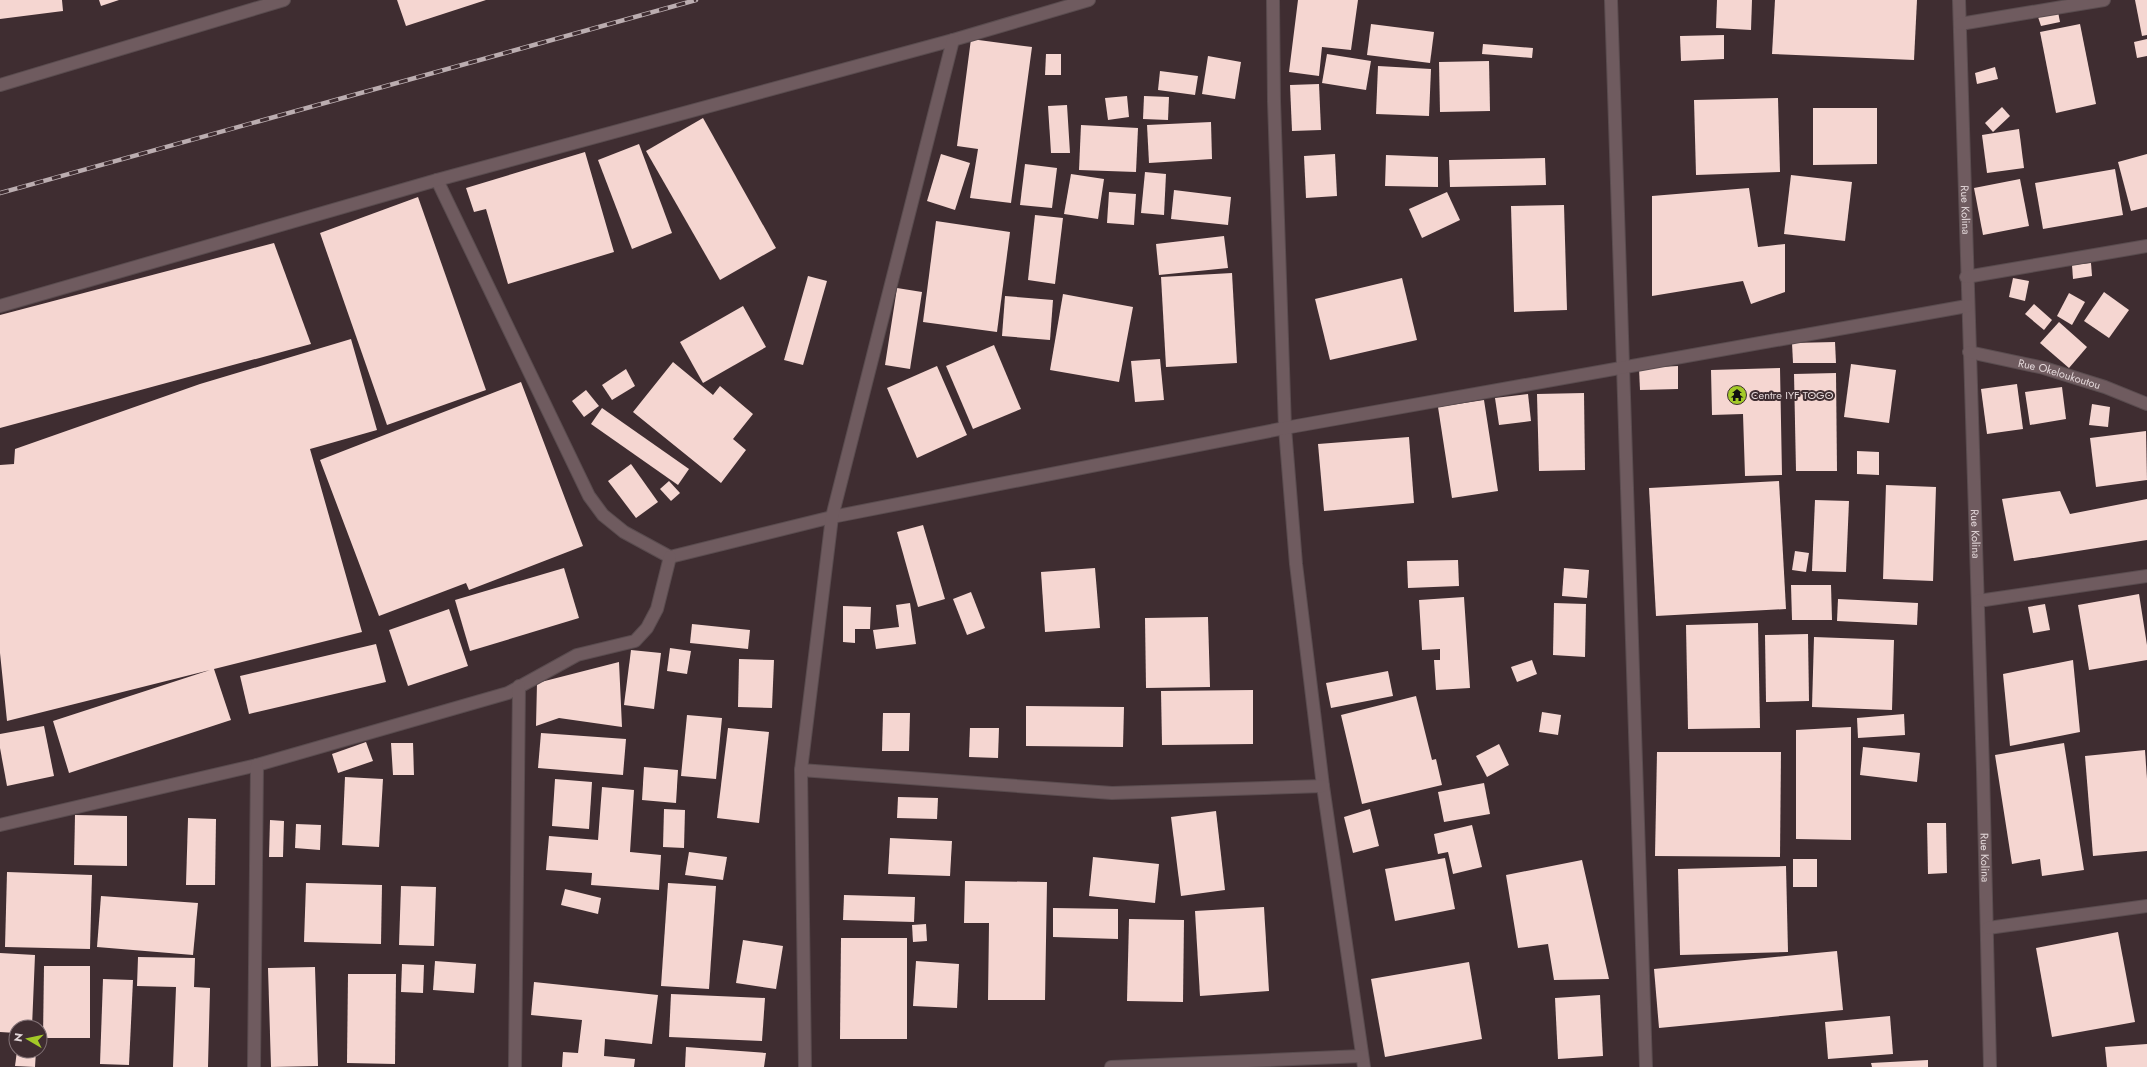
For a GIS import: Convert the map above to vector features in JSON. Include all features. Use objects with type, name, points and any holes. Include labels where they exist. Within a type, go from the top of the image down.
[{"type":"street","points":[[0,85],[284,0]]},
{"type":"street","points":[[0,306],[437,180],[953,40],[1089,0]]},
{"type":"street","points":[[1111,1067],[1363,1062],[1323,786],[1296,564],[1285,428],[1274,101],[1273,0]]},
{"type":"street","points":[[1611,0],[1646,1067]]},
{"type":"street","name":"Rue Kolina","points":[[1959,0],[1966,277],[1988,928],[1990,1067]]},
{"type":"street","points":[[1960,24],[2104,0]]},
{"type":"street","points":[[805,1067],[801,770],[832,518],[953,40]]},
{"type":"street","points":[[437,180],[589,496],[603,515],[624,532],[670,557],[832,518],[1285,428],[1622,366],[1967,306]]},
{"type":"street","points":[[1966,277],[2147,246]]},
{"type":"street","name":"Rue Okeloukoutou","points":[[1969,352],[2044,368],[2105,387],[2147,404]]},
{"type":"street","points":[[0,825],[257,765],[508,693],[577,655],[634,641],[647,628],[657,609],[670,557]]},
{"type":"street","points":[[1978,601],[2147,576]]},
{"type":"street","points":[[515,1067],[519,686]]},
{"type":"street","points":[[254,1067],[257,765]]},
{"type":"street","points":[[801,770],[1112,793],[1323,786]]},
{"type":"street","points":[[1988,928],[2147,906]]},
{"type":"building","points":[[0,0],[62,0],[63,11],[0,19]]},
{"type":"building","points":[[99,0],[119,0],[101,6]]},
{"type":"building","points":[[397,0],[486,0],[406,26]]},
{"type":"building","points":[[1298,0],[1358,0],[1351,50],[1322,47],[1319,76],[1289,72]]},
{"type":"building","points":[[1717,0],[1752,0],[1751,30],[1716,28]]},
{"type":"building","points":[[1775,0],[1917,0],[1914,60],[1772,54]]},
{"type":"building","points":[[2135,0],[2147,0],[2147,35],[2142,36]]},
{"type":"building","points":[[2058,12],[2060,22],[2041,26],[2038,17]]},
{"type":"building","points":[[1371,24],[1434,32],[1430,63],[1367,55]]},
{"type":"building","points":[[2080,24],[2096,104],[2056,113],[2040,32]]},
{"type":"building","points":[[1724,35],[1724,59],[1681,61],[1680,36]]},
{"type":"building","points":[[971,39],[1032,47],[1011,203],[970,198],[978,149],[957,146]]},
{"type":"building","points":[[2147,39],[2147,56],[2137,58],[2134,42]]},
{"type":"building","points":[[1483,44],[1533,48],[1532,58],[1482,54]]},
{"type":"building","points":[[1046,54],[1061,54],[1061,75],[1045,75]]},
{"type":"building","points":[[1327,54],[1371,61],[1366,90],[1322,83]]},
{"type":"building","points":[[1208,56],[1241,62],[1235,99],[1202,94]]},
{"type":"building","points":[[1489,61],[1490,111],[1440,112],[1439,62]]},
{"type":"building","points":[[1378,66],[1431,69],[1429,116],[1376,114]]},
{"type":"building","points":[[1995,67],[1998,79],[1977,84],[1975,73]]},
{"type":"building","points":[[1160,71],[1198,76],[1195,95],[1158,90]]},
{"type":"building","points":[[1319,84],[1321,130],[1292,131],[1290,85]]},
{"type":"building","points":[[1127,96],[1129,117],[1108,120],[1105,98]]},
{"type":"building","points":[[1144,96],[1169,97],[1168,120],[1143,119]]},
{"type":"building","points":[[1778,98],[1780,172],[1696,175],[1694,100]]},
{"type":"building","points":[[1067,105],[1070,153],[1051,153],[1048,106]]},
{"type":"building","points":[[2002,107],[2010,116],[1993,132],[1985,123]]},
{"type":"building","points":[[1813,108],[1877,108],[1877,164],[1813,165]]},
{"type":"building","points":[[703,118],[776,248],[720,280],[646,151]]},
{"type":"building","points":[[1211,122],[1212,159],[1149,163],[1147,125]]},
{"type":"building","points":[[1081,125],[1138,128],[1136,172],[1079,170]]},
{"type":"building","points":[[2019,129],[2024,168],[1987,173],[1982,135]]},
{"type":"building","points":[[639,144],[672,233],[632,249],[598,160]]},
{"type":"building","points":[[585,152],[614,252],[508,284],[486,209],[474,212],[466,188]]},
{"type":"building","points":[[941,154],[970,163],[955,210],[927,201]]},
{"type":"building","points":[[1335,154],[1337,196],[1306,198],[1304,156]]},
{"type":"building","points":[[2147,154],[2147,207],[2131,211],[2118,162]]},
{"type":"building","points":[[1386,155],[1438,157],[1438,187],[1385,186]]},
{"type":"building","points":[[1545,158],[1546,185],[1450,187],[1449,160]]},
{"type":"building","points":[[1025,164],[1057,168],[1052,208],[1020,205]]},
{"type":"building","points":[[2115,169],[2123,215],[2043,229],[2035,183]]},
{"type":"building","points":[[1145,172],[1166,174],[1164,215],[1141,213]]},
{"type":"building","points":[[1071,174],[1104,179],[1098,219],[1064,214]]},
{"type":"building","points":[[1791,175],[1852,182],[1845,241],[1784,234]]},
{"type":"building","points":[[2020,179],[2029,226],[1983,235],[1974,188]]},
{"type":"building","points":[[1749,188],[1758,247],[1785,244],[1785,292],[1751,304],[1743,281],[1652,296],[1652,196]]},
{"type":"building","points":[[1174,190],[1231,197],[1228,225],[1171,219]]},
{"type":"building","points":[[1109,192],[1136,194],[1134,225],[1107,223]]},
{"type":"building","points":[[1447,192],[1460,220],[1422,238],[1409,209]]},
{"type":"building","points":[[418,197],[486,390],[387,425],[320,233]]},
{"type":"building","points":[[1564,205],[1567,310],[1514,312],[1511,206]]},
{"type":"building","points":[[1035,215],[1063,218],[1055,284],[1028,280]]},
{"type":"building","points":[[936,221],[1010,232],[997,332],[923,322]]},
{"type":"building","points":[[1224,236],[1228,268],[1159,275],[1156,244]]},
{"type":"building","points":[[274,243],[311,344],[0,428],[0,315]]},
{"type":"building","points":[[2091,263],[2092,276],[2073,279],[2072,265]]},
{"type":"building","points":[[1232,273],[1237,363],[1166,367],[1161,277]]},
{"type":"building","points":[[808,276],[827,281],[803,365],[784,360]]},
{"type":"building","points":[[1402,278],[1417,340],[1330,360],[1315,299]]},
{"type":"building","points":[[2013,278],[2029,281],[2025,301],[2009,297]]},
{"type":"building","points":[[897,288],[922,292],[910,369],[885,365]]},
{"type":"building","points":[[2104,292],[2129,310],[2109,338],[2084,321]]},
{"type":"building","points":[[2069,293],[2085,302],[2072,325],[2057,316]]},
{"type":"building","points":[[1063,294],[1133,307],[1119,382],[1050,370]]},
{"type":"building","points":[[1005,296],[1053,300],[1050,340],[1002,336]]},
{"type":"building","points":[[2034,304],[2052,320],[2044,330],[2025,314]]},
{"type":"building","points":[[743,306],[766,347],[703,383],[680,342]]},
{"type":"building","points":[[2059,322],[2087,347],[2069,368],[2040,343]]},
{"type":"building","points":[[351,339],[377,430],[310,449],[362,632],[214,669],[231,720],[69,773],[53,721],[210,670],[7,721],[0,653],[0,465],[14,464],[15,449],[200,384]]},
{"type":"building","points":[[1835,342],[1836,363],[1793,363],[1792,343]]},
{"type":"building","points":[[994,345],[1021,409],[973,429],[946,366]]},
{"type":"building","points":[[1160,359],[1164,400],[1135,402],[1131,361]]},
{"type":"building","points":[[673,362],[713,395],[720,386],[753,414],[733,439],[746,450],[721,483],[633,412]]},
{"type":"building","points":[[1851,364],[1896,370],[1889,423],[1844,417]]},
{"type":"building","points":[[937,366],[967,435],[917,458],[887,388]]},
{"type":"building","points":[[1678,366],[1678,389],[1640,390],[1639,368]]},
{"type":"building","points":[[1780,368],[1782,475],[1745,476],[1743,414],[1712,415],[1711,370]]},
{"type":"building","points":[[626,369],[635,386],[612,400],[602,385]]},
{"type":"building","points":[[1836,373],[1837,471],[1796,471],[1794,374]]},
{"type":"building","points":[[521,382],[583,546],[469,590],[466,583],[379,616],[320,460]]},
{"type":"building","points":[[2017,384],[2023,429],[1987,434],[1981,389]]},
{"type":"building","points":[[2062,387],[2066,419],[2030,425],[2025,392]]},
{"type":"building","points":[[586,390],[599,406],[584,417],[572,401]]},
{"type":"building","points":[[1584,393],[1585,470],[1539,471],[1537,394]]},
{"type":"building","points":[[1528,394],[1531,421],[1499,425],[1495,398]]},
{"type":"building","points":[[1484,400],[1498,491],[1452,498],[1438,407]]},
{"type":"building","points":[[2092,404],[2110,407],[2108,427],[2089,425]]},
{"type":"building","points":[[602,408],[689,469],[678,485],[591,424]]},
{"type":"building","points":[[2146,431],[2147,480],[2096,487],[2090,438]]},
{"type":"building","points":[[1409,437],[1414,503],[1324,511],[1318,444]]},
{"type":"building","points":[[1857,451],[1879,452],[1879,475],[1857,474]]},
{"type":"building","points":[[631,464],[658,502],[636,518],[608,481]]},
{"type":"building","points":[[669,481],[680,493],[671,501],[660,489]]},
{"type":"building","points":[[1779,481],[1786,609],[1656,616],[1649,488]]},
{"type":"building","points":[[1886,485],[1936,487],[1933,581],[1883,579]]},
{"type":"building","points":[[2060,491],[2070,514],[2147,499],[2147,540],[2014,561],[2002,499]]},
{"type":"building","points":[[1815,500],[1849,501],[1846,572],[1812,571]]},
{"type":"building","points":[[923,525],[945,599],[918,607],[897,532]]},
{"type":"building","points":[[1795,551],[1809,553],[1806,572],[1792,570]]},
{"type":"building","points":[[1458,560],[1459,586],[1408,588],[1407,561]]},
{"type":"building","points":[[564,568],[579,618],[470,651],[455,600]]},
{"type":"building","points":[[1095,568],[1100,628],[1045,632],[1041,572]]},
{"type":"building","points":[[1564,568],[1589,570],[1587,598],[1562,596]]},
{"type":"building","points":[[1791,585],[1831,585],[1832,620],[1792,620]]},
{"type":"building","points":[[971,592],[985,628],[967,635],[953,599]]},
{"type":"building","points":[[2139,594],[2147,645],[2147,660],[2089,670],[2078,605]]},
{"type":"building","points":[[1464,597],[1470,688],[1436,690],[1434,660],[1440,660],[1440,649],[1422,650],[1419,600]]},
{"type":"building","points":[[1838,599],[1918,603],[1917,625],[1837,621]]},
{"type":"building","points":[[910,603],[916,644],[876,649],[873,630],[899,627],[896,605]]},
{"type":"building","points":[[1554,603],[1586,604],[1585,657],[1553,655]]},
{"type":"building","points":[[2045,604],[2050,630],[2033,633],[2028,607]]},
{"type":"building","points":[[843,606],[871,607],[870,629],[855,629],[855,643],[843,642]]},
{"type":"building","points":[[449,609],[468,666],[408,686],[389,630]]},
{"type":"building","points":[[1208,617],[1210,687],[1146,688],[1145,618]]},
{"type":"building","points":[[1758,623],[1760,728],[1688,729],[1686,625]]},
{"type":"building","points":[[692,624],[750,630],[748,649],[690,643]]},
{"type":"building","points":[[1808,634],[1809,701],[1766,702],[1765,635]]},
{"type":"building","points":[[1814,637],[1894,640],[1892,710],[1812,707]]},
{"type":"building","points":[[376,644],[386,682],[249,714],[240,676]]},
{"type":"building","points":[[670,648],[691,651],[687,674],[667,671]]},
{"type":"building","points":[[631,650],[661,653],[654,709],[624,705]]},
{"type":"building","points":[[739,659],[774,660],[772,708],[738,707]]},
{"type":"building","points":[[1532,660],[1537,674],[1517,682],[1511,667]]},
{"type":"building","points":[[2073,660],[2080,732],[2010,746],[2003,674]]},
{"type":"building","points":[[619,662],[622,727],[559,718],[536,726],[537,683]]},
{"type":"building","points":[[1388,671],[1393,696],[1331,708],[1326,683]]},
{"type":"building","points":[[1253,690],[1253,744],[1162,745],[1161,691]]},
{"type":"building","points":[[1416,696],[1432,760],[1436,759],[1442,785],[1362,804],[1341,715]]},
{"type":"building","points":[[1026,706],[1124,707],[1123,747],[1026,746]]},
{"type":"building","points":[[1542,712],[1561,715],[1558,735],[1539,732]]},
{"type":"building","points":[[883,713],[910,713],[909,751],[882,751]]},
{"type":"building","points":[[1904,714],[1905,735],[1858,738],[1857,718]]},
{"type":"building","points":[[687,715],[722,718],[716,779],[681,776]]},
{"type":"building","points":[[44,726],[54,776],[7,786],[0,748],[0,734]]},
{"type":"building","points":[[1851,727],[1851,840],[1796,839],[1796,730]]},
{"type":"building","points":[[728,728],[769,732],[759,823],[717,818]]},
{"type":"building","points":[[970,728],[999,728],[998,758],[969,757]]},
{"type":"building","points":[[541,733],[626,739],[623,775],[538,768]]},
{"type":"building","points":[[366,742],[373,761],[338,773],[332,754]]},
{"type":"building","points":[[391,743],[413,743],[414,775],[393,775]]},
{"type":"building","points":[[2064,743],[2084,870],[2042,876],[2040,859],[2012,864],[1995,755]]},
{"type":"building","points":[[1499,744],[1509,765],[1487,777],[1476,756]]},
{"type":"building","points":[[1863,747],[1920,753],[1917,782],[1860,775]]},
{"type":"building","points":[[2145,750],[2147,779],[2147,851],[2093,856],[2085,756]]},
{"type":"building","points":[[1657,752],[1781,752],[1780,857],[1655,856]]},
{"type":"building","points":[[644,767],[678,770],[676,803],[642,800]]},
{"type":"building","points":[[345,777],[383,779],[379,847],[342,845]]},
{"type":"building","points":[[555,779],[592,782],[589,829],[552,826]]},
{"type":"building","points":[[1484,783],[1490,814],[1444,822],[1438,792]]},
{"type":"building","points":[[602,787],[634,790],[630,852],[661,855],[659,890],[591,885],[592,873],[546,870],[549,836],[598,840]]},
{"type":"building","points":[[898,797],[938,798],[937,819],[897,818]]},
{"type":"building","points":[[664,809],[685,810],[684,848],[663,847]]},
{"type":"building","points":[[1370,809],[1379,846],[1353,853],[1344,817]]},
{"type":"building","points":[[1216,811],[1225,890],[1181,896],[1171,817]]},
{"type":"building","points":[[75,815],[127,816],[127,866],[74,865]]},
{"type":"building","points":[[188,818],[216,819],[215,885],[186,885]]},
{"type":"building","points":[[270,820],[284,821],[283,857],[269,857]]},
{"type":"building","points":[[1927,823],[1946,823],[1947,873],[1928,874]]},
{"type":"building","points":[[296,824],[321,825],[320,850],[295,848]]},
{"type":"building","points":[[1472,825],[1482,867],[1453,874],[1448,852],[1438,854],[1434,834]]},
{"type":"building","points":[[890,838],[952,841],[950,876],[888,874]]},
{"type":"building","points":[[689,852],[727,857],[723,880],[685,875]]},
{"type":"building","points":[[1093,857],[1159,864],[1155,903],[1089,896]]},
{"type":"building","points":[[1445,858],[1455,909],[1395,921],[1385,869]]},
{"type":"building","points":[[1793,859],[1817,859],[1817,887],[1793,887]]},
{"type":"building","points":[[1582,860],[1609,979],[1554,980],[1548,944],[1518,948],[1506,875]]},
{"type":"building","points":[[1786,866],[1788,952],[1680,955],[1678,869]]},
{"type":"building","points":[[7,872],[92,875],[90,949],[5,947]]},
{"type":"building","points":[[965,881],[1047,882],[1045,1000],[988,1000],[989,923],[964,923]]},
{"type":"building","points":[[306,883],[382,885],[381,944],[304,942]]},
{"type":"building","points":[[668,883],[716,886],[709,989],[661,986]]},
{"type":"building","points":[[401,886],[436,887],[434,946],[399,945]]},
{"type":"building","points":[[565,889],[601,898],[598,914],[561,905]]},
{"type":"building","points":[[844,895],[915,897],[914,922],[843,920]]},
{"type":"building","points":[[101,896],[198,903],[193,955],[97,947]]},
{"type":"building","points":[[1264,907],[1269,991],[1200,996],[1195,911]]},
{"type":"building","points":[[1053,908],[1118,909],[1118,939],[1053,937]]},
{"type":"building","points":[[1129,919],[1184,920],[1183,1002],[1127,1001]]},
{"type":"building","points":[[926,924],[927,941],[913,942],[912,925]]},
{"type":"building","points":[[2118,932],[2135,1022],[2052,1037],[2036,948]]},
{"type":"building","points":[[841,938],[907,938],[907,1039],[840,1039]]},
{"type":"building","points":[[743,940],[783,946],[776,989],[736,983]]},
{"type":"building","points":[[1837,951],[1843,1010],[1659,1028],[1654,969]]},
{"type":"building","points":[[0,953],[35,955],[32,1019],[8,1019],[8,1032],[0,1032]]},
{"type":"building","points":[[138,957],[195,958],[194,987],[210,988],[208,1067],[173,1067],[176,987],[137,986]]},
{"type":"building","points":[[435,961],[476,964],[474,993],[433,990]]},
{"type":"building","points":[[916,961],[959,964],[957,1008],[913,1006]]},
{"type":"building","points":[[1469,962],[1482,1039],[1385,1057],[1371,979]]},
{"type":"building","points":[[402,964],[424,965],[423,993],[401,992]]},
{"type":"building","points":[[44,966],[90,966],[90,1038],[48,1038],[48,1019],[43,1019]]},
{"type":"building","points":[[315,967],[318,1066],[271,1067],[268,968]]},
{"type":"building","points":[[348,974],[396,974],[395,1064],[347,1063]]},
{"type":"building","points":[[103,979],[133,980],[129,1065],[100,1064]]},
{"type":"building","points":[[534,982],[658,995],[652,1044],[605,1039],[604,1056],[635,1059],[634,1067],[562,1067],[563,1052],[578,1053],[582,1020],[531,1015]]},
{"type":"building","points":[[671,994],[765,998],[762,1041],[669,1037]]},
{"type":"building","points":[[1600,995],[1603,1056],[1558,1059],[1555,998]]},
{"type":"building","points":[[1890,1016],[1893,1054],[1828,1059],[1825,1022]]},
{"type":"building","points":[[2147,1044],[2147,1067],[2107,1067],[2105,1047]]},
{"type":"building","points":[[686,1047],[766,1053],[764,1067],[685,1067]]},
{"type":"building","points":[[16,1059],[36,1059],[35,1067],[15,1066]]},
{"type":"building","points":[[1928,1060],[1928,1067],[1872,1067],[1871,1063]]},
{"type":"railway","points":[[0,193],[696,0]]},
{"type":"place","name":"Centre IYF TOGO","points":[[1737,395]]}]
